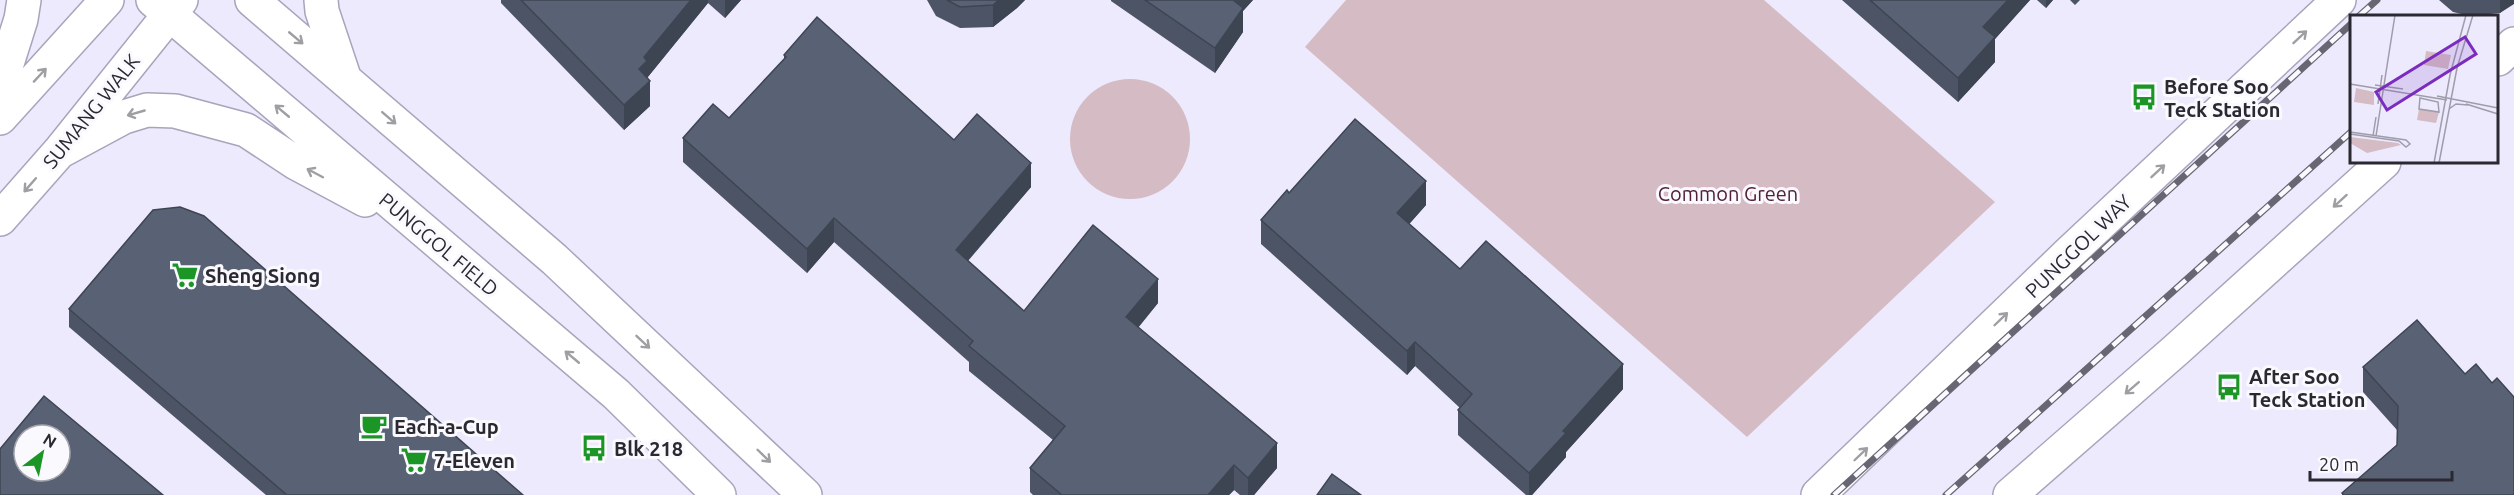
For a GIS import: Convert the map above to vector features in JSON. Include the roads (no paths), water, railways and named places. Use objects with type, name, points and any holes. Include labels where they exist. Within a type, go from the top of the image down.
[{"type":"street","points":[[0,86],[21,19],[24,0]]},
{"type":"street","points":[[0,118],[107,0]]},
{"type":"street","points":[[252,0],[554,259],[805,495]]},
{"type":"street","points":[[321,0],[322,11],[345,80]]},
{"type":"street","name":"PUNGGOL WAY","points":[[1818,495],[2339,0]]},
{"type":"street","name":"SUMANG WALK","points":[[0,219],[59,152],[168,5]]},
{"type":"street","name":"PUNGGOL FIELD","points":[[168,5],[423,230],[616,394],[719,495]]},
{"type":"street","points":[[2499,58],[2514,44]]},
{"type":"street","points":[[59,152],[124,117],[147,110],[175,111],[246,130],[296,163],[423,230]]},
{"type":"street","points":[[2010,495],[2176,350],[2382,164]]},
{"type":"railway","points":[[2360,15],[2377,0]]},
{"type":"railway","points":[[2484,15],[2501,0]]},
{"type":"railway","points":[[1834,495],[2350,25]]},
{"type":"railway","points":[[1946,495],[2350,133]]},
{"type":"place","name":"Before Soo Teck Station","points":[[2144,97]]},
{"type":"place","name":"Sheng Siong","points":[[185,275]]},
{"type":"place","name":"After Soo Teck Station","points":[[2229,387]]},
{"type":"place","name":"Each-a-Cup","points":[[374,426]]},
{"type":"place","name":"Blk 218","points":[[594,448]]},
{"type":"place","name":"7-Eleven","points":[[414,460]]},
{"type":"park label","name":"Common Green","points":[[1728,193]]}]
